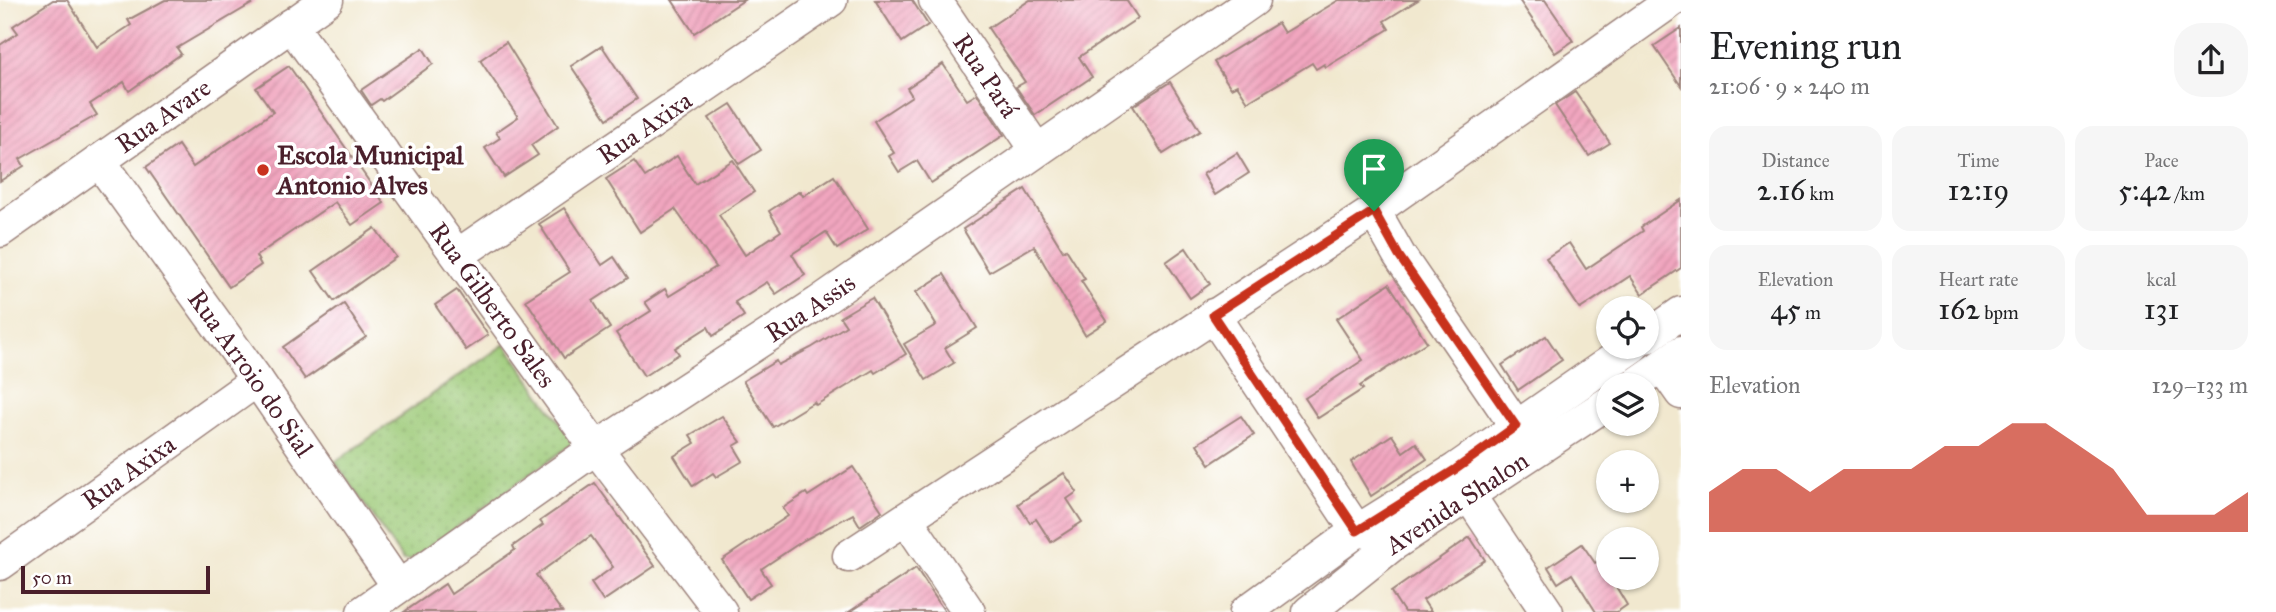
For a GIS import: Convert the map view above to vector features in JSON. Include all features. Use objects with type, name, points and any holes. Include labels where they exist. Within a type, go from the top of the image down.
[{"type":"street","name":"Rua Avare","points":[[0,231],[327,0]]},
{"type":"street","name":"Rua Axixa","points":[[458,255],[831,0]]},
{"type":"street","name":"Rua Pará","points":[[935,0],[1037,149]]},
{"type":"street","name":"Rua Assis","points":[[363,612],[596,449],[818,303],[1254,0]]},
{"type":"street","points":[[849,556],[1374,211],[1673,0]]},
{"type":"street","name":"Rua Gilberto Sales","points":[[292,25],[596,449],[721,612]]},
{"type":"street","name":"Rua Arroio do Sial","points":[[99,161],[257,380],[398,586]]},
{"type":"street","points":[[1374,211],[1399,256],[1516,426]]},
{"type":"street","points":[[1659,329],[1681,313]]},
{"type":"street","points":[[1213,315],[1357,531],[1377,532],[1391,546]]},
{"type":"street","points":[[1652,373],[1672,359],[1681,393]]},
{"type":"street","name":"Avenida Shalon","points":[[1246,612],[1357,531],[1516,426],[1624,364]]},
{"type":"street","name":"Rua Axixa","points":[[0,564],[257,380]]},
{"type":"street","name":"Avenida Shalon","points":[[1309,612],[1391,546],[1480,490],[1596,411]]},
{"type":"street","points":[[1474,456],[1480,490],[1547,612]]},
{"type":"street","points":[[907,520],[969,612]]},
{"type":"green space","points":[[505,344],[570,437],[572,444],[411,560],[403,560],[335,462]]},
{"type":"building","points":[[53,0],[67,0],[97,47],[131,25],[128,20],[165,0],[258,0],[177,48],[181,54],[129,91],[124,82],[90,104],[97,115],[20,159],[24,166],[0,181],[0,45],[18,33],[13,26]]},
{"type":"building","points":[[672,0],[744,0],[694,33]]},
{"type":"building","points":[[875,0],[912,0],[928,25],[902,42]]},
{"type":"building","points":[[1030,0],[1126,0],[1138,18],[1079,57],[1092,77],[1035,115],[1016,87],[1025,82],[988,28]]},
{"type":"building","points":[[1339,0],[1418,0],[1384,21],[1389,29],[1326,67],[1324,64],[1316,69],[1312,63],[1248,102],[1237,85],[1231,88],[1214,62],[1278,23],[1284,33]]},
{"type":"building","points":[[1519,0],[1545,0],[1573,41],[1555,53]]},
{"type":"building","points":[[1681,28],[1681,86],[1654,46]]},
{"type":"building","points":[[506,42],[558,126],[531,145],[538,155],[504,177],[485,148],[500,138],[496,132],[518,117],[480,60]]},
{"type":"building","points":[[602,46],[637,99],[607,119],[571,66]]},
{"type":"building","points":[[423,48],[433,64],[382,101],[380,99],[371,105],[361,90]]},
{"type":"building","points":[[943,64],[967,100],[977,94],[1004,135],[931,183],[917,161],[899,172],[889,156],[894,153],[874,121],[912,96],[907,88]]},
{"type":"building","points":[[289,66],[384,203],[352,225],[335,202],[256,256],[261,265],[229,287],[146,167],[178,145],[193,167],[273,112],[256,88]]},
{"type":"building","points":[[1170,82],[1200,131],[1163,154],[1133,106]]},
{"type":"building","points":[[1575,92],[1610,143],[1589,156],[1555,105]]},
{"type":"building","points":[[731,104],[761,150],[739,164],[709,118]]},
{"type":"building","points":[[1237,153],[1249,173],[1215,195],[1203,174]]},
{"type":"building","points":[[677,156],[695,184],[733,160],[754,192],[719,215],[745,255],[781,231],[769,211],[800,191],[803,196],[834,176],[868,229],[837,249],[826,232],[792,254],[805,275],[776,294],[767,282],[735,302],[744,316],[713,336],[708,327],[675,348],[679,354],[644,376],[616,333],[651,311],[645,302],[665,289],[669,296],[716,267],[675,209],[640,232],[606,179],[634,161],[645,177]]},
{"type":"building","points":[[1025,189],[1063,251],[1066,249],[1085,279],[1081,281],[1107,321],[1085,335],[1034,246],[989,272],[963,229]]},
{"type":"building","points":[[1681,200],[1681,268],[1642,294],[1630,276],[1580,309],[1546,258],[1569,243],[1586,269],[1643,231],[1641,227]]},
{"type":"building","points":[[564,208],[602,265],[614,257],[628,278],[593,301],[610,328],[564,358],[526,300],[570,272],[539,224]]},
{"type":"building","points":[[375,228],[396,257],[334,301],[313,271]]},
{"type":"building","points":[[1186,248],[1210,284],[1190,298],[1166,262]]},
{"type":"building","points":[[944,274],[977,328],[945,348],[954,363],[926,380],[904,344],[936,325],[916,292]]},
{"type":"building","points":[[1389,284],[1427,342],[1360,386],[1363,389],[1318,418],[1305,398],[1363,360],[1336,319]]},
{"type":"building","points":[[457,290],[488,335],[466,350],[435,305]]},
{"type":"building","points":[[872,298],[906,354],[875,373],[873,370],[816,405],[814,402],[773,427],[743,381],[776,361],[778,365],[811,348],[846,326],[840,317]]},
{"type":"building","points":[[344,304],[366,337],[305,379],[283,347]]},
{"type":"building","points":[[1546,336],[1562,360],[1518,390],[1502,365]]},
{"type":"building","points":[[722,416],[741,442],[734,446],[743,461],[716,477],[713,473],[693,486],[674,456],[695,443],[690,435]]},
{"type":"building","points":[[1241,416],[1254,435],[1210,464],[1197,444]]},
{"type":"building","points":[[1392,435],[1403,452],[1416,443],[1427,459],[1371,496],[1351,462]]},
{"type":"building","points":[[853,467],[882,511],[860,526],[853,514],[804,540],[761,569],[771,584],[748,599],[722,560],[788,516],[783,508],[806,493],[808,496]]},
{"type":"building","points":[[1064,473],[1077,492],[1067,499],[1082,522],[1051,542],[1036,519],[1030,523],[1018,504]]},
{"type":"building","points":[[595,483],[655,566],[603,601],[591,583],[613,567],[591,536],[536,575],[562,612],[404,612],[445,584],[451,594],[515,550],[513,546],[543,525],[540,521]]},
{"type":"building","points":[[1470,537],[1485,560],[1423,600],[1431,612],[1404,612],[1391,592]]},
{"type":"building","points":[[1582,544],[1596,562],[1596,590],[1618,590],[1627,605],[1617,612],[1596,612],[1572,574],[1558,583],[1548,567]]},
{"type":"building","points":[[916,568],[945,612],[849,612]]},
{"type":"place","name":"Escola Municipal Antonio Alves","points":[[263,170]]},
{"type":"route","points":[[1374,211],[1399,256],[1516,426],[1456,469],[1357,531],[1213,315],[1374,211]]}]
